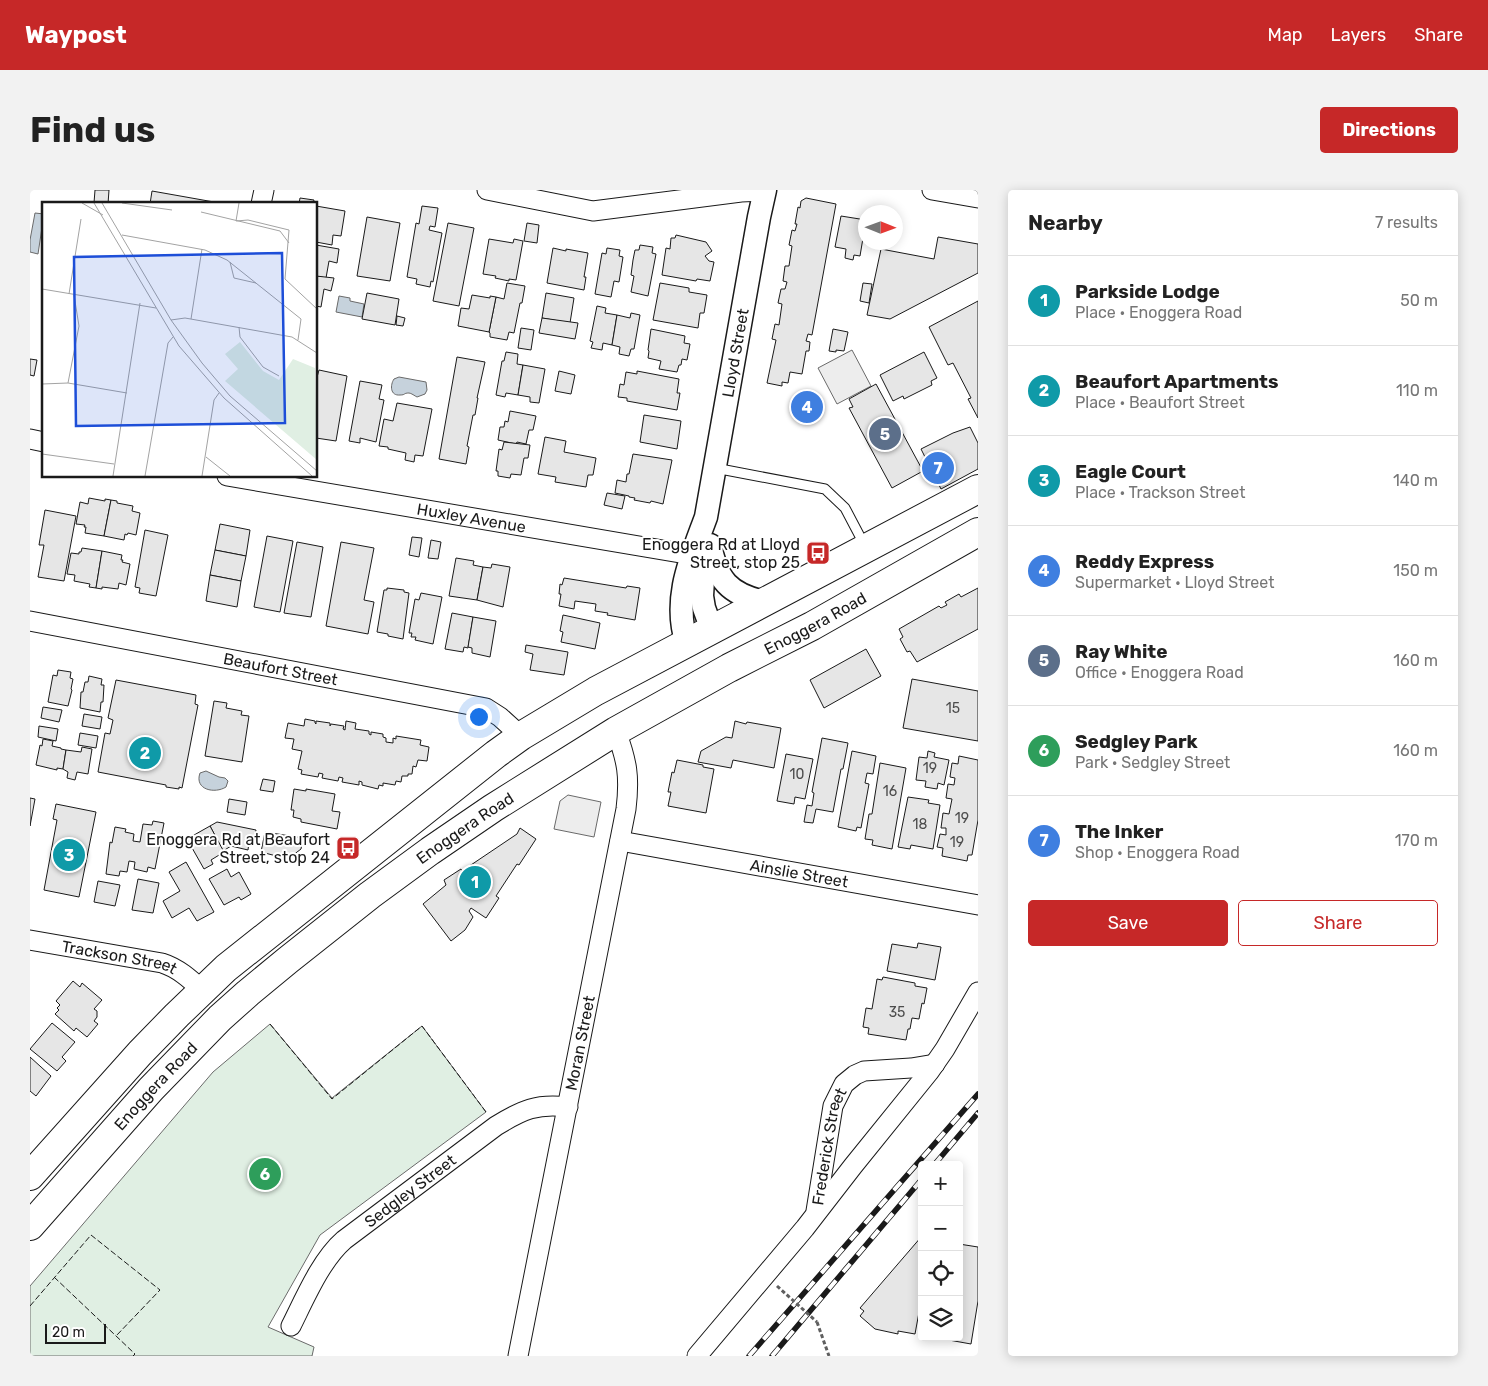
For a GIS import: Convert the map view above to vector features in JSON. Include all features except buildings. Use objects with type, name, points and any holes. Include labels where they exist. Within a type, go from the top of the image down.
[{"type":"main road","name":"Enoggera Road","points":[[30,1176],[140,1053],[202,990],[226,968],[394,835],[470,772],[521,736],[596,691],[978,489]]},
{"type":"main road","name":"Enoggera Road","points":[[30,1226],[151,1089],[186,1052],[248,993],[370,896],[430,852],[493,808],[616,731],[729,668],[812,626],[978,532]]},
{"type":"main road","points":[[712,630],[729,668]]},
{"type":"main road","points":[[686,644],[699,656],[729,668]]},
{"type":"main road","points":[[596,691],[616,731]]},
{"type":"street","points":[[487,190],[593,211],[765,190]]},
{"type":"street","name":"Lloyd Street","points":[[686,644],[682,630],[681,610],[685,580],[710,545],[706,517],[765,190]]},
{"type":"street","points":[[932,190],[978,198]]},
{"type":"street","name":"Huxley Avenue","points":[[240,478],[703,557]]},
{"type":"street","points":[[703,557],[702,596],[712,630]]},
{"type":"street","name":"Lloyd Street","points":[[703,557],[731,589],[743,596],[764,602]]},
{"type":"street","name":"Beaufort Street","points":[[30,620],[486,708],[500,717],[521,736]]},
{"type":"street","name":"Moran Street","points":[[518,1356],[626,809],[629,780],[625,758],[616,731]]},
{"type":"street","name":"Ainslie Street","points":[[620,841],[978,905]]},
{"type":"street","name":"Trackson Street","points":[[30,940],[162,963],[192,980],[202,990]]},
{"type":"street","name":"Frederick Street","points":[[696,1356],[805,1228],[936,1064],[978,992]]},
{"type":"street","name":"Frederick Street","points":[[815,1214],[833,1106],[844,1084],[855,1074],[864,1071],[911,1068],[936,1064]]},
{"type":"street","name":"Sedgley Street","points":[[291,1326],[327,1259],[344,1240],[496,1126],[515,1114],[535,1107],[549,1105],[568,1107]]},
{"type":"lane","points":[[715,468],[825,489],[845,508],[866,548]]},
{"type":"path","points":[[776,1286],[817,1322],[829,1356]]},
{"type":"green space","points":[[270,1024],[332,1098],[422,1026],[486,1112],[320,1235],[268,1327],[314,1347],[312,1356],[30,1356],[30,1286],[213,1072]]},
{"type":"shaded area","points":[[35,213],[42,214],[38,254],[30,252],[30,240]]},
{"type":"shaded area","points":[[339,296],[364,304],[362,317],[336,312]]},
{"type":"shaded area","points":[[852,350],[871,386],[837,404],[818,368]]},
{"type":"shaded area","points":[[399,377],[426,382],[427,390],[425,394],[417,397],[409,393],[402,395],[394,394],[392,384],[394,379]]},
{"type":"shaded area","points":[[206,771],[225,778],[228,781],[226,787],[211,790],[203,787],[199,779],[200,773]]},
{"type":"shaded area","points":[[568,795],[601,802],[594,837],[554,829],[560,801]]},
{"type":"railway","points":[[749,1356],[978,1094]]},
{"type":"railway","points":[[937,1161],[978,1113]]},
{"type":"railway","points":[[772,1356],[918,1184]]},
{"type":"fence","points":[[270,1024],[332,1099],[422,1026],[486,1112]]},
{"type":"fence","points":[[30,1306],[91,1235],[160,1290],[116,1336]]},
{"type":"fence","points":[[54,1277],[135,1354],[133,1356]]},
{"type":"place","name":"Reddy Express","points":[[807,407]]},
{"type":"place","name":"Ray White","points":[[885,434]]},
{"type":"place","name":"The Inker","points":[[938,468]]},
{"type":"place","name":"Enoggera Rd at Lloyd Street, stop 25","points":[[818,553]]},
{"type":"place","name":"Beaufort Apartments","points":[[145,753]]},
{"type":"place","name":"Enoggera Rd at Beaufort Street, stop 24","points":[[348,848]]},
{"type":"place","name":"Eagle Court","points":[[69,855]]},
{"type":"place","name":"Parkside Lodge","points":[[475,882]]},
{"type":"place","name":"Sedgley Park","points":[[265,1174]]}]
